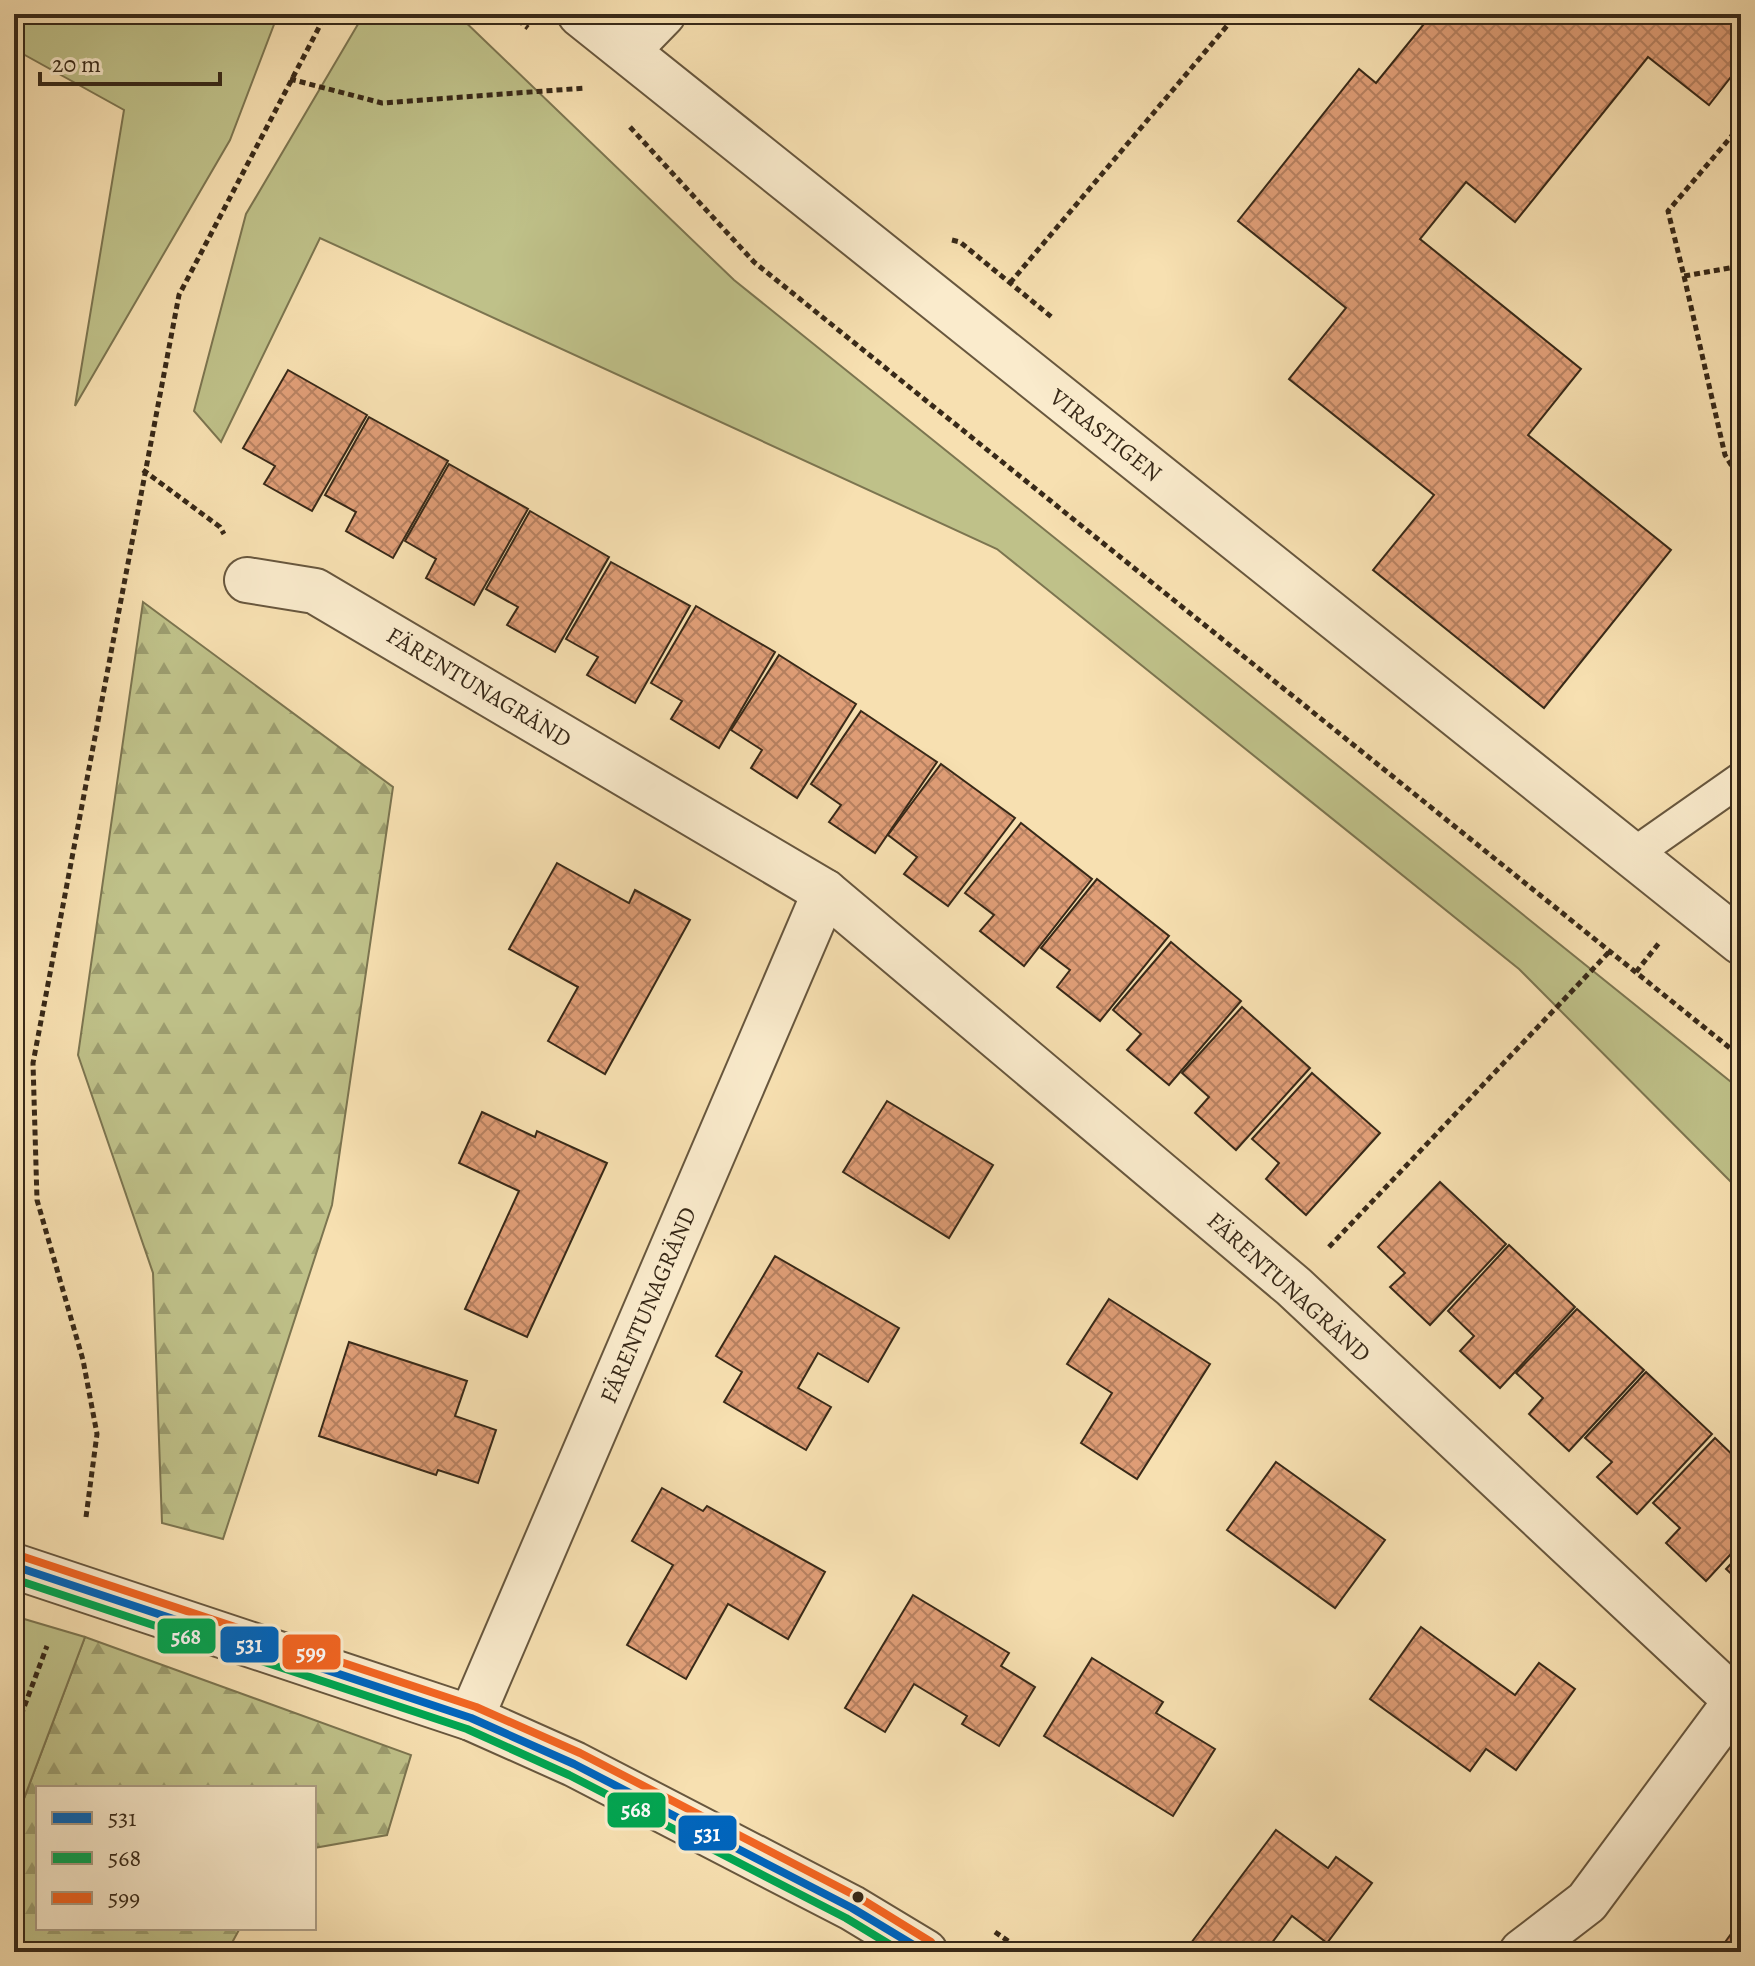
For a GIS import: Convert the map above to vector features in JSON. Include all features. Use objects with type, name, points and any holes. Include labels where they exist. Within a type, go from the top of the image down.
[{"type":"street","name":"VIRASTIGEN","points":[[580,14],[1741,942]]},
{"type":"street","points":[[628,50],[663,14]]},
{"type":"street","name":"FÄRENTUNAGRÄND","points":[[247,580],[315,591],[825,892],[1293,1286],[1739,1703],[1587,1902],[1522,1952]]},
{"type":"street","name":"FÄRENTUNAGRÄND","points":[[471,1718],[825,892]]},
{"type":"street","points":[[14,1566],[471,1718],[644,1800],[852,1908],[925,1952]]},
{"type":"lane","points":[[1634,854],[1741,779]]},
{"type":"path","points":[[86,1517],[97,1434],[83,1360],[37,1200],[33,1063],[143,470],[179,295],[326,14]]},
{"type":"path","points":[[510,14],[532,32]]},
{"type":"path","points":[[1010,283],[1237,14]]},
{"type":"path","points":[[290,79],[382,103],[594,88],[584,78]]},
{"type":"path","points":[[625,122],[754,262],[1741,1057]]},
{"type":"path","points":[[1741,125],[1668,211],[1725,455],[1741,481]]},
{"type":"path","points":[[1684,276],[1741,266]]},
{"type":"path","points":[[143,470],[220,527],[247,580]]},
{"type":"path","points":[[1293,1286],[1610,951]]},
{"type":"path","points":[[14,1734],[47,1646]]},
{"type":"path","points":[[995,1932],[1024,1952]]},
{"type":"green space","points":[[14,14],[278,14],[230,140],[75,406],[124,110],[14,49]]},
{"type":"green space","points":[[364,14],[457,14],[734,280],[1741,1090],[1741,1192],[1519,969],[997,549],[320,238],[221,442],[194,411],[246,214]]},
{"type":"green space","points":[[143,602],[393,787],[332,1205],[223,1539],[162,1523],[153,1273],[78,1055]]},
{"type":"green space","points":[[14,1616],[85,1637],[14,1825]]},
{"type":"green space","points":[[85,1637],[411,1755],[387,1835],[316,1848],[316,1786],[36,1786],[36,1930],[239,1930],[227,1952],[14,1952],[14,1825]]},
{"type":"building","points":[[1432,14],[1741,14],[1741,64],[1709,105],[1648,57],[1515,222],[1466,182],[1420,239],[1581,369],[1528,435],[1671,550],[1544,708],[1373,570],[1434,495],[1289,379],[1346,308],[1238,221],[1359,69],[1376,83]]},
{"type":"building","points":[[288,370],[367,415],[312,511],[264,484],[275,466],[243,448]]},
{"type":"building","points":[[369,417],[448,461],[393,558],[346,531],[356,512],[325,495]]},
{"type":"building","points":[[449,464],[528,509],[474,605],[426,578],[436,559],[405,541]]},
{"type":"building","points":[[530,511],[609,557],[555,652],[507,625],[518,607],[486,589]]},
{"type":"building","points":[[611,562],[690,606],[635,703],[587,675],[598,657],[566,639]]},
{"type":"building","points":[[696,606],[775,652],[719,748],[671,719],[682,701],[651,683]]},
{"type":"building","points":[[779,655],[856,704],[797,798],[751,768],[762,750],[731,730]]},
{"type":"building","points":[[861,711],[937,762],[875,853],[829,822],[841,805],[811,784]]},
{"type":"building","points":[[941,764],[1015,818],[948,906],[904,874],[917,857],[888,835]]},
{"type":"building","points":[[1021,823],[1092,879],[1024,966],[980,931],[994,915],[965,893]]},
{"type":"building","points":[[557,863],[629,903],[635,890],[690,920],[605,1074],[548,1041],[578,987],[509,949]]},
{"type":"building","points":[[1097,879],[1169,936],[1100,1021],[1057,987],[1070,970],[1041,948]]},
{"type":"building","points":[[1171,942],[1241,1001],[1169,1085],[1127,1050],[1141,1034],[1113,1010]]},
{"type":"building","points":[[1242,1007],[1310,1068],[1236,1150],[1195,1113],[1209,1097],[1182,1073]]},
{"type":"building","points":[[1312,1073],[1380,1133],[1306,1215],[1266,1179],[1279,1163],[1252,1139]]},
{"type":"building","points":[[887,1101],[993,1165],[949,1238],[843,1172]]},
{"type":"building","points":[[482,1112],[535,1137],[537,1131],[607,1163],[527,1337],[465,1309],[519,1191],[459,1163]]},
{"type":"building","points":[[1440,1182],[1506,1244],[1430,1325],[1390,1287],[1405,1273],[1378,1247]]},
{"type":"building","points":[[1509,1245],[1575,1307],[1500,1388],[1460,1351],[1474,1336],[1448,1311]]},
{"type":"building","points":[[775,1256],[899,1328],[868,1382],[818,1353],[798,1388],[831,1407],[806,1450],[724,1402],[742,1372],[716,1356]]},
{"type":"building","points":[[1109,1299],[1210,1364],[1137,1479],[1081,1443],[1112,1393],[1067,1364]]},
{"type":"building","points":[[1577,1309],[1644,1370],[1569,1451],[1529,1414],[1543,1398],[1516,1373]]},
{"type":"building","points":[[349,1342],[467,1381],[455,1416],[496,1430],[478,1483],[438,1470],[436,1475],[319,1436]]},
{"type":"building","points":[[1646,1372],[1712,1434],[1637,1514],[1597,1477],[1612,1462],[1585,1438]]},
{"type":"building","points":[[1715,1438],[1741,1463],[1741,1543],[1706,1581],[1666,1543],[1680,1528],[1653,1503]]},
{"type":"building","points":[[1276,1462],[1385,1540],[1335,1608],[1227,1530]]},
{"type":"building","points":[[662,1488],[703,1511],[707,1506],[825,1572],[788,1639],[728,1604],[686,1679],[627,1645],[673,1565],[632,1541]]},
{"type":"building","points":[[1741,1553],[1741,1583],[1726,1569]]},
{"type":"building","points":[[913,1595],[1009,1653],[1001,1666],[1035,1687],[999,1746],[962,1724],[967,1716],[914,1684],[885,1732],[845,1708]]},
{"type":"building","points":[[1421,1627],[1515,1695],[1539,1663],[1575,1689],[1516,1770],[1486,1749],[1470,1771],[1370,1699]]},
{"type":"building","points":[[1092,1658],[1163,1702],[1156,1713],[1215,1749],[1173,1816],[1044,1736]]},
{"type":"building","points":[[1276,1830],[1328,1868],[1336,1857],[1372,1883],[1327,1943],[1292,1916],[1265,1952],[1202,1952],[1191,1943]]},
{"type":"building","points":[[1741,1920],[1741,1952],[1718,1952]]},
{"type":"transit line","name":"599","points":[[18,1555],[476,1707],[580,1753],[858,1897],[931,1942]]},
{"type":"transit line","name":"531","points":[[14,1566],[471,1718],[574,1764],[852,1908],[925,1952]]},
{"type":"transit line","name":"568","points":[[14,1579],[467,1729],[569,1775],[846,1918],[902,1952]]}]
